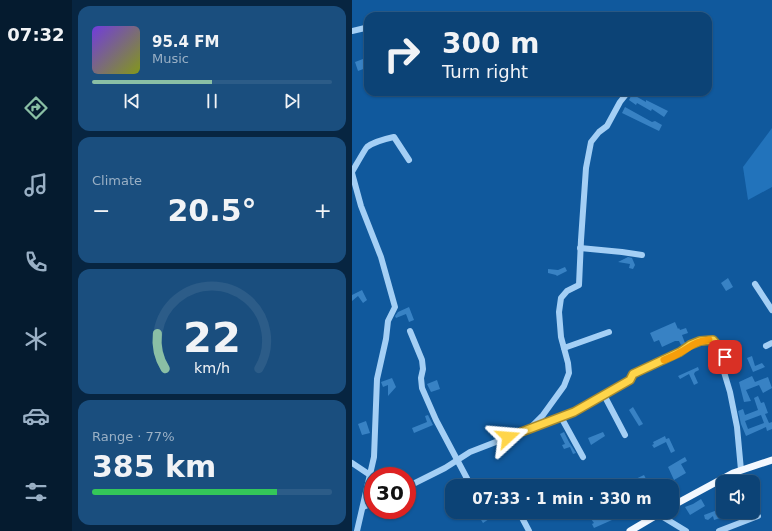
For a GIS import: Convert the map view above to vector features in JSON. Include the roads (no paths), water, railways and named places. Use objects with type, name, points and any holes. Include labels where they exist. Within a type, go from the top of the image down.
[{"type":"main road","points":[[679,502],[732,473],[772,460]]},
{"type":"main road","points":[[630,531],[650,519]]},
{"type":"street","points":[[352,32],[364,28]]},
{"type":"street","points":[[529,429],[543,415],[564,386],[569,373],[561,337],[558,312],[561,298],[567,292],[579,285],[580,248],[586,168],[591,142],[599,132],[607,126],[625,96]]},
{"type":"street","points":[[372,467],[374,457],[377,379],[386,339],[388,321],[395,307],[381,257],[361,206],[352,172],[366,147],[381,139],[394,137],[409,160]]},
{"type":"street","points":[[580,248],[642,255]]},
{"type":"street","points":[[755,284],[772,310]]},
{"type":"street","points":[[410,331],[422,360],[422,388],[436,420],[467,479]]},
{"type":"street","points":[[564,348],[609,332]]},
{"type":"street","points":[[416,482],[470,452],[574,412],[630,380],[633,374],[680,352],[690,345],[700,341],[713,340],[725,357],[724,372],[730,392],[736,427],[740,470]]},
{"type":"street","points":[[766,346],[772,343]]},
{"type":"street","points":[[604,395],[625,435]]},
{"type":"street","points":[[561,417],[583,457]]},
{"type":"street","points":[[352,465],[364,472]]},
{"type":"street","points":[[357,531],[364,507]]},
{"type":"street","points":[[523,519],[529,531]]},
{"type":"street","points":[[669,519],[686,531]]},
{"type":"street","points":[[719,531],[750,519]]}]
